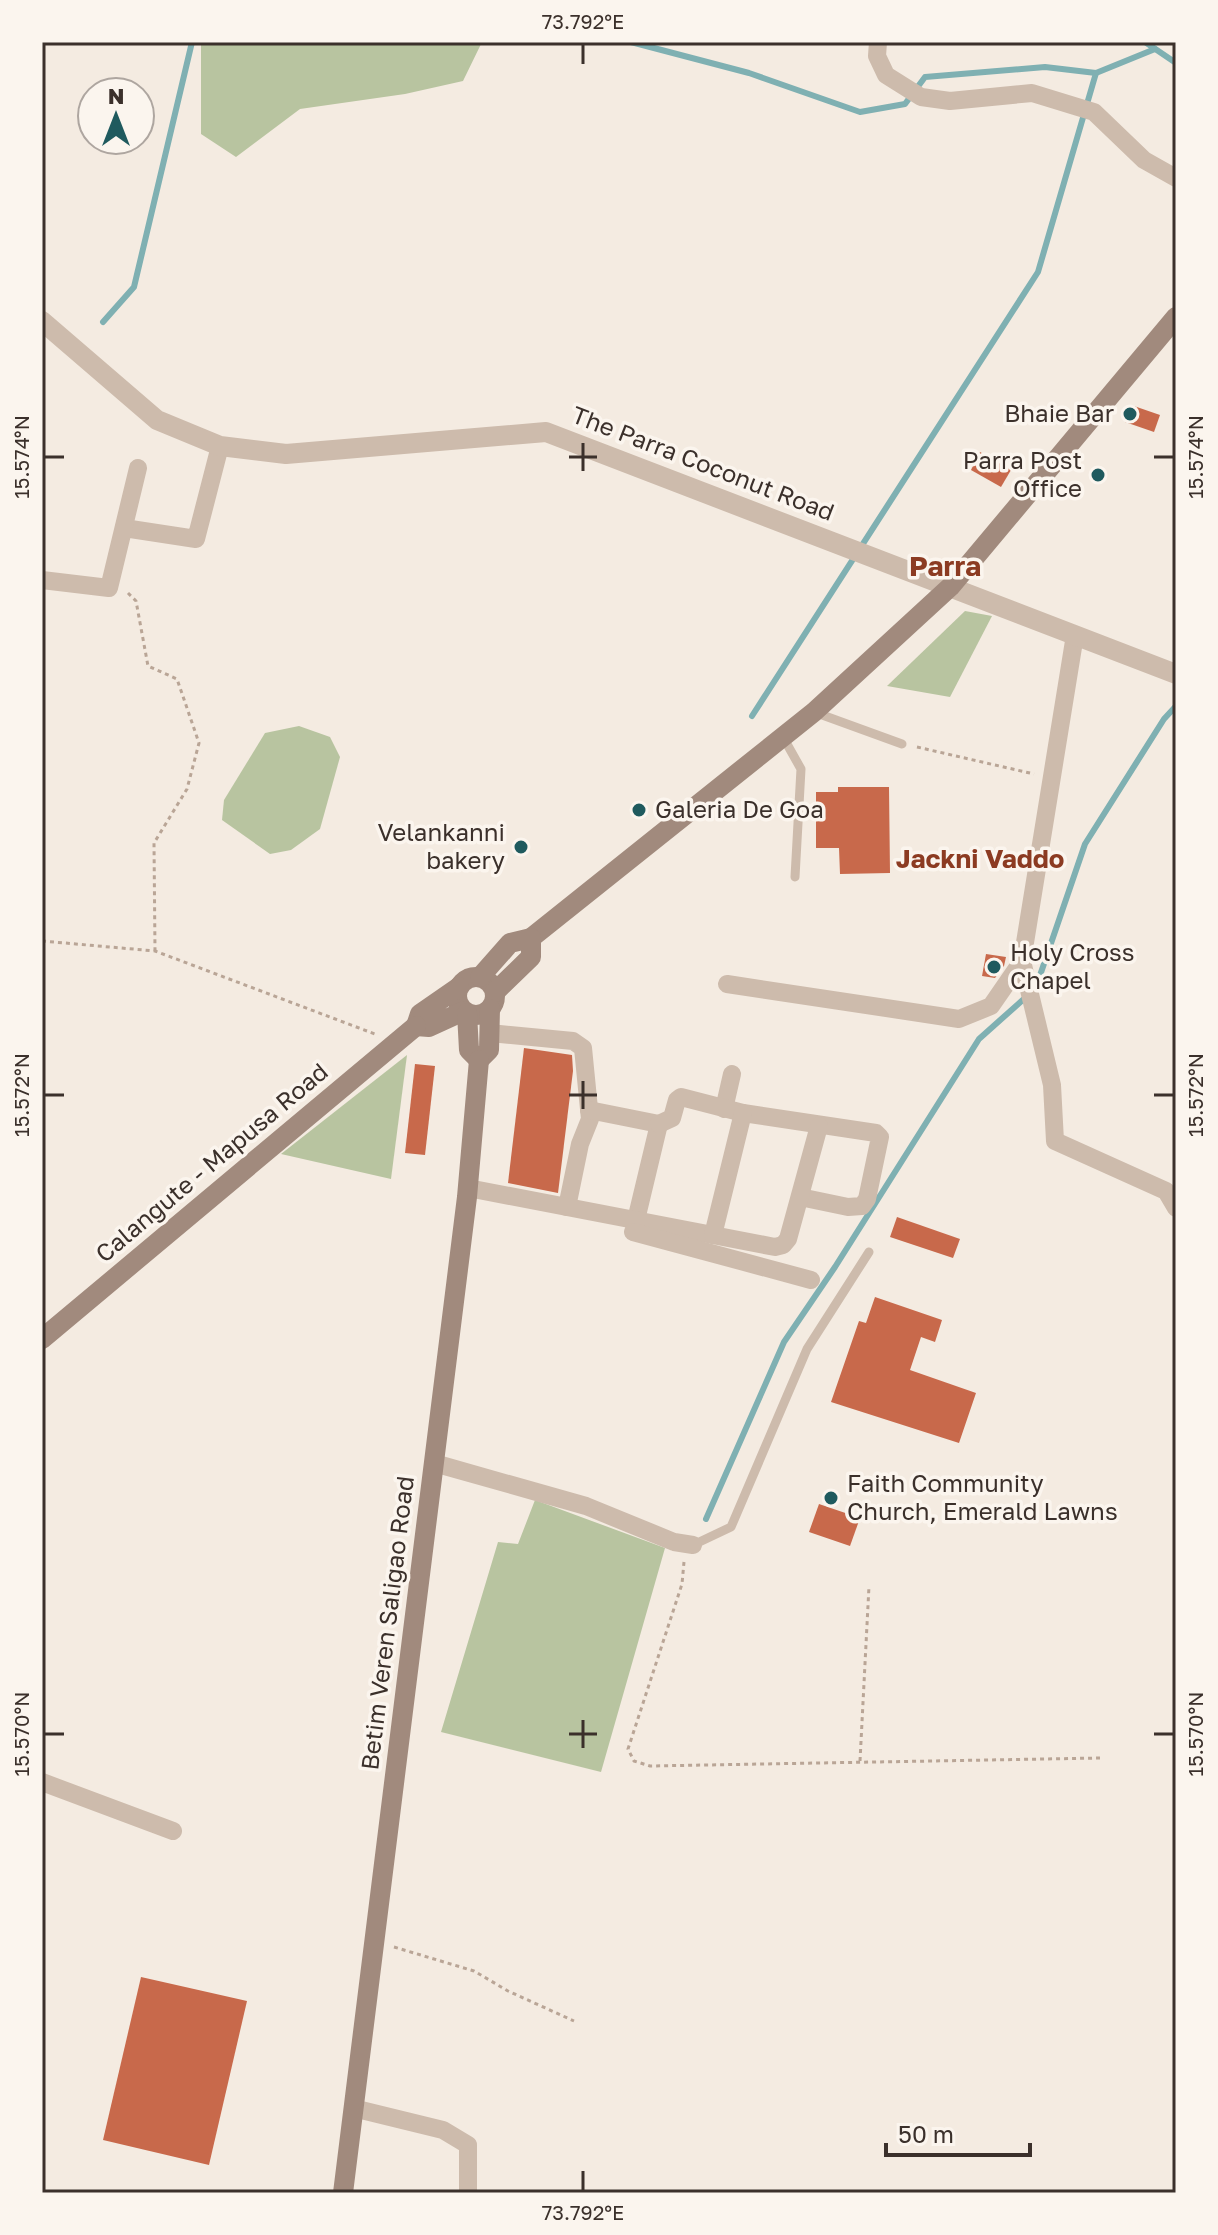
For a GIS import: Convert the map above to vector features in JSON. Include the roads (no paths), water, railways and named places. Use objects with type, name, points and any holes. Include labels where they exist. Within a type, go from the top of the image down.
[{"type":"main road","name":"Calangute - Mapusa Road","points":[[416,1026],[429,1027],[466,1012],[476,1015],[510,943],[531,938],[814,712],[950,587],[1176,317]]},
{"type":"main road","name":"Calangute - Mapusa Road","points":[[42,1339],[416,1026],[420,1014],[468,978],[488,993]]},
{"type":"main road","points":[[459,987],[457,1000],[466,1012]]},
{"type":"main road","name":"Betim Veren Saligao Road","points":[[343,2193],[468,1192],[479,1060],[489,1050],[488,993]]},
{"type":"main road","name":"Betim Veren Saligao Road","points":[[466,1012],[469,1050],[479,1060]]},
{"type":"street","points":[[878,42],[877,56],[886,75],[921,97],[950,101],[1032,93],[1094,112],[1144,160],[1176,178]]},
{"type":"street","name":"The Parra Coconut Road","points":[[42,321],[157,420],[220,446],[286,454],[546,432],[1176,674]]},
{"type":"street","points":[[124,528],[196,539],[220,446]]},
{"type":"street","points":[[42,580],[109,588],[138,468]]},
{"type":"street","points":[[1075,635],[1022,961],[1052,1085],[1055,1141],[1166,1191],[1176,1208]]},
{"type":"street","points":[[727,984],[959,1019],[991,1006],[1022,961]]},
{"type":"street","points":[[490,1033],[579,1043],[585,1055],[589,1127],[580,1144],[567,1207]]},
{"type":"street","points":[[724,1109],[732,1074]]},
{"type":"street","points":[[589,1110],[659,1124],[672,1118],[677,1100],[681,1097],[743,1113],[876,1133],[880,1137],[867,1199],[862,1206],[855,1208],[800,1197]]},
{"type":"street","points":[[713,1235],[743,1113]]},
{"type":"street","points":[[636,1220],[659,1124]]},
{"type":"street","points":[[468,1192],[567,1207],[775,1247],[783,1245],[788,1239],[819,1126]]},
{"type":"street","points":[[468,1192],[653,1236],[811,1280]]},
{"type":"street","points":[[434,1463],[586,1506],[674,1542],[693,1545]]},
{"type":"street","points":[[42,1782],[173,1831]]},
{"type":"street","points":[[353,2108],[443,2130],[468,2145],[468,2193]]},
{"type":"lane","points":[[814,712],[902,744]]},
{"type":"lane","points":[[783,737],[801,769],[795,877]]},
{"type":"lane","points":[[693,1545],[731,1527],[807,1349],[869,1252]]},
{"type":"waterway","points":[[103,322],[134,287],[192,42]]},
{"type":"waterway","points":[[631,42],[749,73],[860,112],[905,104],[925,77],[1045,67],[1096,73],[1155,49]]},
{"type":"waterway","points":[[1145,42],[1176,63]]},
{"type":"waterway","points":[[752,716],[1038,272],[1096,73]]},
{"type":"waterway","points":[[1035,990],[1085,844],[1164,719],[1176,706]]},
{"type":"waterway","points":[[706,1519],[784,1342],[979,1039],[1026,997]]},
{"type":"place","name":"Bhaie Bar","points":[[1130,414]]},
{"type":"place","name":"Parra Post Office","points":[[1098,475]]},
{"type":"place","name":"Galeria De Goa","points":[[639,810]]},
{"type":"place","name":"Velankanni bakery","points":[[521,847]]},
{"type":"place","name":"Holy Cross Chapel","points":[[994,967]]},
{"type":"place","name":"Faith Community Church, Emerald Lawns","points":[[831,1498]]},
{"type":"district","name":"Parra","points":[[945,566]]},
{"type":"district","name":"Jackni Vaddo","points":[[980,859]]}]
